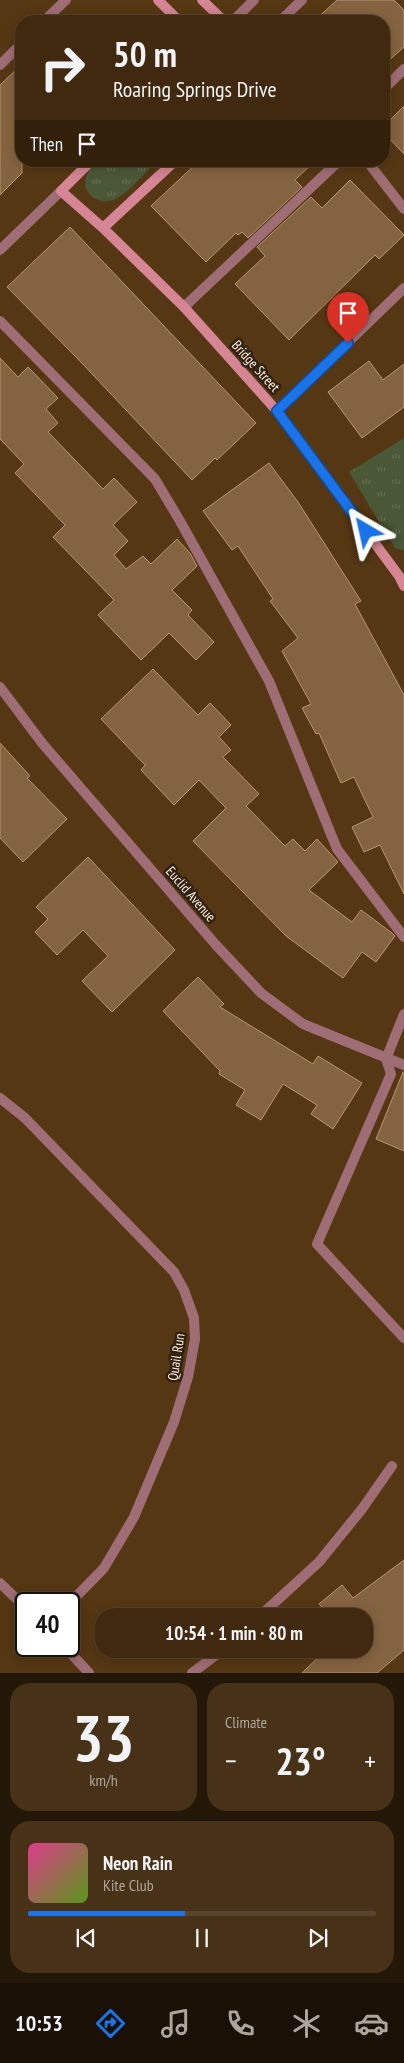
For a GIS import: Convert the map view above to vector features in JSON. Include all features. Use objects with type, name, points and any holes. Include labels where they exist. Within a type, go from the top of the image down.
[{"type":"street","points":[[50,15],[66,0]]},
{"type":"street","points":[[158,0],[173,15]]},
{"type":"street","points":[[202,0],[218,15]]},
{"type":"street","points":[[239,15],[254,0]]},
{"type":"street","points":[[286,15],[302,0]]},
{"type":"street","points":[[0,65],[15,50]]},
{"type":"street","points":[[390,83],[404,69]]},
{"type":"street","points":[[0,250],[85,167]]},
{"type":"street","points":[[104,228],[169,167]]},
{"type":"street","points":[[184,307],[333,167]]},
{"type":"street","points":[[372,167],[404,208]]},
{"type":"street","name":"Bridge Street","points":[[61,191],[104,228],[184,307],[277,411],[402,575],[404,586]]},
{"type":"street","points":[[277,411],[404,288]]},
{"type":"street","points":[[0,321],[155,479],[269,681],[337,849],[404,937]]},
{"type":"street","name":"Euclid Avenue","points":[[0,687],[42,742],[216,945],[261,993],[303,1024],[404,1065]]},
{"type":"street","points":[[404,1014],[386,1059],[391,1074],[317,1244],[404,1338]]},
{"type":"street","name":"Quail Run","points":[[0,1098],[25,1118],[174,1272],[184,1290],[194,1318],[195,1339],[188,1377],[174,1422],[134,1517],[104,1568],[80,1593]]},
{"type":"street","points":[[269,1608],[319,1562],[362,1509],[392,1466]]},
{"type":"street","points":[[0,1583],[15,1597]]},
{"type":"street","points":[[74,1657],[89,1673]]},
{"type":"street","points":[[192,1673],[212,1658]]},
{"type":"green space","points":[[92,167],[151,167],[124,193],[113,200],[107,201],[97,199],[88,193],[85,183]]},
{"type":"green space","points":[[404,438],[404,550],[395,548],[349,472]]},
{"type":"building","points":[[337,0],[394,0],[404,10],[404,47],[390,60],[390,15],[321,15]]},
{"type":"building","points":[[15,71],[15,167],[22,167],[22,173],[0,195],[0,85]]},
{"type":"building","points":[[404,106],[404,154],[390,139],[390,120]]},
{"type":"building","points":[[193,167],[309,167],[295,180],[302,187],[248,238],[242,232],[238,235],[236,233],[206,262],[151,206]]},
{"type":"building","points":[[350,180],[404,235],[379,259],[375,255],[289,340],[235,284],[265,256],[257,247],[311,197],[322,208]]},
{"type":"building","points":[[70,227],[256,423],[217,460],[215,458],[192,480],[7,287]]},
{"type":"building","points":[[0,358],[18,377],[28,367],[58,398],[46,409],[58,423],[48,432],[103,489],[114,478],[137,502],[113,525],[128,541],[114,555],[126,569],[143,556],[151,564],[177,539],[190,553],[197,566],[172,590],[192,610],[188,615],[214,642],[196,660],[169,633],[141,660],[98,615],[114,600],[53,537],[65,525],[15,473],[24,464],[0,439]]},
{"type":"building","points":[[369,361],[383,380],[404,364],[404,407],[362,438],[328,392]]},
{"type":"building","points":[[269,463],[298,502],[361,601],[355,604],[404,695],[404,894],[380,845],[364,852],[352,827],[373,817],[354,777],[341,783],[319,733],[316,734],[302,708],[311,704],[282,651],[298,638],[270,601],[273,599],[238,546],[232,550],[203,511]]},
{"type":"building","points":[[153,669],[198,715],[210,703],[231,725],[219,737],[231,750],[223,757],[259,794],[246,806],[285,846],[293,839],[305,851],[317,839],[338,862],[309,890],[352,922],[361,910],[395,936],[376,962],[362,952],[343,978],[286,936],[193,841],[226,808],[199,780],[174,805],[141,770],[145,765],[101,719]]},
{"type":"building","points":[[0,743],[30,776],[27,778],[67,819],[23,862],[0,838]]},
{"type":"building","points":[[88,857],[175,950],[112,1012],[82,981],[108,956],[83,930],[57,955],[35,932],[48,919],[36,907]]},
{"type":"building","points":[[198,977],[224,1004],[220,1007],[313,1064],[318,1056],[362,1083],[333,1129],[311,1114],[317,1105],[283,1084],[261,1120],[236,1105],[245,1090],[219,1074],[220,1071],[163,1011]]},
{"type":"building","points":[[404,1072],[404,1151],[376,1139]]},
{"type":"building","points":[[404,1560],[404,1650],[377,1673],[302,1673],[318,1658],[373,1658],[373,1608],[323,1608],[319,1604],[342,1585],[353,1598]]},
{"type":"route","points":[[348,343],[277,411],[366,531]]}]
